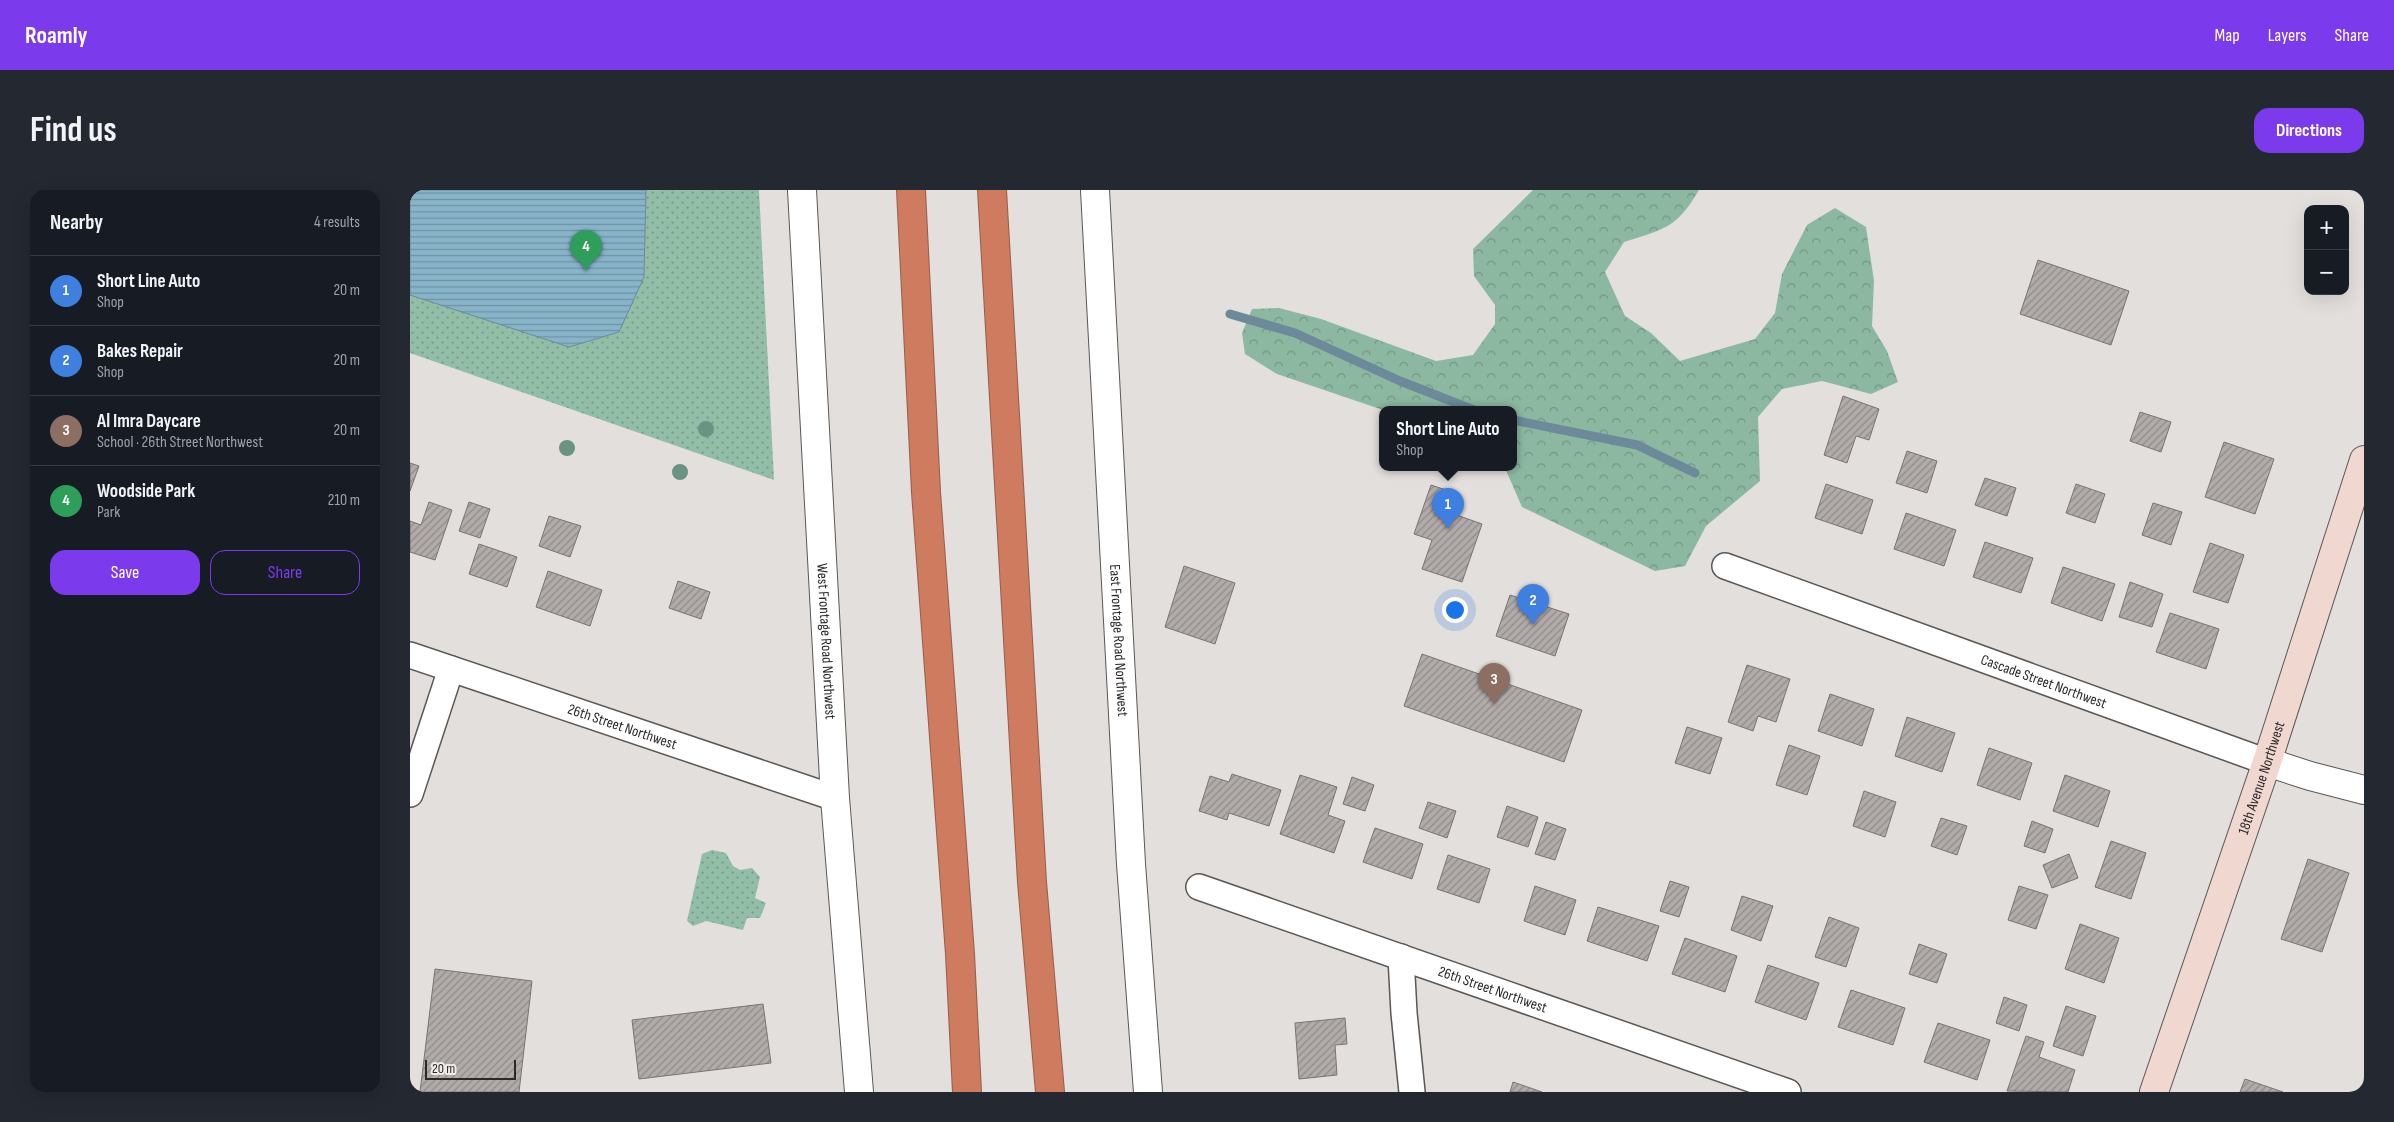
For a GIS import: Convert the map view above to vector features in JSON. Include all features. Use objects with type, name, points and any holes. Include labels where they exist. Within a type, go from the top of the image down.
[{"type":"highway","points":[[911,190],[926,492],[960,954],[967,1092]]},
{"type":"highway","points":[[992,190],[1031,872],[1050,1092]]},
{"type":"main road","name":"18th Avenue Northwest","points":[[2154,1092],[2267,762],[2364,460]]},
{"type":"street","name":"West Frontage Road Northwest","points":[[802,190],[835,798],[859,1092]]},
{"type":"street","name":"East Frontage Road Northwest","points":[[1095,190],[1131,864],[1148,1092]]},
{"type":"street","name":"Cascade Street Northwest","points":[[1725,566],[2267,762],[2310,776],[2364,790]]},
{"type":"street","name":"26th Street Northwest","points":[[410,655],[835,798]]},
{"type":"street","points":[[410,794],[452,669]]},
{"type":"street","name":"26th Street Northwest","points":[[1199,886],[1788,1092]]},
{"type":"street","points":[[1401,957],[1404,1013],[1412,1092]]},
{"type":"green space","points":[[410,190],[759,190],[774,480],[410,353]]},
{"type":"green space","points":[[1533,190],[1699,190],[1683,213],[1668,226],[1624,242],[1605,272],[1625,316],[1651,333],[1680,361],[1755,339],[1775,313],[1782,274],[1807,225],[1835,208],[1866,227],[1874,281],[1872,326],[1887,351],[1898,382],[1871,394],[1822,381],[1782,389],[1758,417],[1760,481],[1706,526],[1685,566],[1655,571],[1522,507],[1506,471],[1517,471],[1517,406],[1379,406],[1379,409],[1277,374],[1245,354],[1242,333],[1252,309],[1279,308],[1321,319],[1436,361],[1473,355],[1495,324],[1495,305],[1474,276],[1473,249]]},
{"type":"green space","points":[[712,850],[726,853],[733,866],[740,870],[752,868],[760,877],[755,898],[766,903],[760,918],[747,918],[743,930],[706,921],[693,926],[687,921],[702,854]]},
{"type":"water","points":[[410,190],[646,190],[644,277],[619,332],[569,347],[410,295]]},
{"type":"building","points":[[2038,260],[2129,291],[2111,345],[2020,314]]},
{"type":"building","points":[[1843,396],[1879,409],[1869,440],[1856,436],[1847,463],[1824,455]]},
{"type":"building","points":[[2140,412],[2171,422],[2161,452],[2130,441]]},
{"type":"building","points":[[2224,442],[2274,459],[2255,514],[2205,497]]},
{"type":"building","points":[[1907,451],[1937,461],[1927,493],[1896,483]]},
{"type":"building","points":[[410,463],[419,466],[410,491]]},
{"type":"building","points":[[1985,478],[2016,488],[2007,516],[1975,505]]},
{"type":"building","points":[[1826,484],[1873,500],[1862,534],[1815,518]]},
{"type":"building","points":[[2076,484],[2105,494],[2095,523],[2066,513]]},
{"type":"building","points":[[1431,485],[1458,494],[1451,513],[1482,524],[1462,582],[1422,569],[1432,540],[1414,534]]},
{"type":"building","points":[[429,502],[452,510],[435,560],[410,552],[410,521],[421,525]]},
{"type":"building","points":[[469,502],[490,509],[480,538],[459,531]]},
{"type":"building","points":[[2153,503],[2182,512],[2171,545],[2142,535]]},
{"type":"building","points":[[1906,513],[1956,530],[1944,566],[1894,549]]},
{"type":"building","points":[[549,516],[581,526],[570,557],[539,546]]},
{"type":"building","points":[[1985,542],[2033,558],[2021,593],[1973,577]]},
{"type":"building","points":[[2210,543],[2244,555],[2228,603],[2193,592]]},
{"type":"building","points":[[479,544],[517,557],[507,587],[469,574]]},
{"type":"building","points":[[1184,566],[1235,583],[1215,644],[1165,627]]},
{"type":"building","points":[[2063,567],[2115,584],[2102,621],[2051,603]]},
{"type":"building","points":[[548,571],[602,590],[590,626],[536,607]]},
{"type":"building","points":[[678,581],[710,592],[701,619],[669,608]]},
{"type":"building","points":[[2130,582],[2163,594],[2152,627],[2119,617]]},
{"type":"building","points":[[1510,595],[1569,614],[1555,656],[1496,636]]},
{"type":"building","points":[[2170,613],[2219,629],[2206,669],[2156,652]]},
{"type":"building","points":[[1422,654],[1582,710],[1564,762],[1404,706]]},
{"type":"building","points":[[1747,665],[1790,679],[1776,722],[1758,716],[1753,731],[1728,722]]},
{"type":"building","points":[[1830,694],[1874,709],[1862,746],[1818,731]]},
{"type":"building","points":[[1907,717],[1955,733],[1942,772],[1895,756]]},
{"type":"building","points":[[1687,727],[1722,738],[1710,774],[1675,763]]},
{"type":"building","points":[[1789,745],[1820,756],[1807,795],[1776,785]]},
{"type":"building","points":[[1989,748],[2032,763],[2020,800],[1977,785]]},
{"type":"building","points":[[1232,774],[1281,790],[1269,826],[1229,813],[1227,820],[1199,811],[1210,776],[1229,782]]},
{"type":"building","points":[[1300,775],[1337,787],[1328,815],[1345,821],[1334,853],[1280,834]]},
{"type":"building","points":[[2065,775],[2110,791],[2098,827],[2053,811]]},
{"type":"building","points":[[1352,777],[1374,785],[1365,811],[1343,804]]},
{"type":"building","points":[[1864,791],[1896,802],[1885,837],[1853,826]]},
{"type":"building","points":[[1428,802],[1456,811],[1447,838],[1419,828]]},
{"type":"building","points":[[1507,806],[1538,817],[1528,847],[1497,837]]},
{"type":"building","points":[[1941,818],[1967,826],[1957,855],[1931,846]]},
{"type":"building","points":[[2032,821],[2053,829],[2045,853],[2024,846]]},
{"type":"building","points":[[1546,822],[1566,829],[1555,860],[1535,854]]},
{"type":"building","points":[[1375,828],[1423,844],[1412,879],[1363,862]]},
{"type":"building","points":[[2111,841],[2146,853],[2131,899],[2095,887]]},
{"type":"building","points":[[2069,854],[2078,878],[2052,888],[2043,865]]},
{"type":"building","points":[[1448,855],[1490,869],[1479,903],[1437,889]]},
{"type":"building","points":[[2308,859],[2349,873],[2322,952],[2281,939]]},
{"type":"building","points":[[1670,881],[1689,887],[1679,917],[1660,911]]},
{"type":"building","points":[[1535,886],[1576,900],[1565,935],[1524,921]]},
{"type":"building","points":[[2019,886],[2048,895],[2036,929],[2008,920]]},
{"type":"building","points":[[1742,896],[1773,906],[1761,941],[1731,930]]},
{"type":"building","points":[[1598,907],[1659,926],[1647,961],[1587,941]]},
{"type":"building","points":[[1829,917],[1859,928],[1846,967],[1815,957]]},
{"type":"building","points":[[2080,924],[2119,938],[2104,983],[2065,969]]},
{"type":"building","points":[[1685,938],[1737,956],[1725,992],[1672,974]]},
{"type":"building","points":[[1919,944],[1947,954],[1937,983],[1909,974]]},
{"type":"building","points":[[1768,965],[1819,983],[1806,1020],[1755,1002]]},
{"type":"building","points":[[435,969],[532,981],[519,1092],[420,1092]]},
{"type":"building","points":[[1851,990],[1905,1008],[1893,1045],[1838,1027]]},
{"type":"building","points":[[2004,997],[2027,1005],[2019,1031],[1996,1023]]},
{"type":"building","points":[[763,1004],[771,1063],[639,1079],[632,1020]]},
{"type":"building","points":[[2066,1006],[2096,1016],[2083,1056],[2053,1046]]},
{"type":"building","points":[[1345,1018],[1347,1044],[1335,1045],[1337,1075],[1299,1079],[1295,1023]]},
{"type":"building","points":[[1938,1023],[1990,1040],[1977,1080],[1924,1062]]},
{"type":"building","points":[[2026,1036],[2044,1042],[2039,1057],[2075,1070],[2068,1092],[2007,1091]]},
{"type":"building","points":[[2245,1079],[2283,1092],[2240,1092]]},
{"type":"building","points":[[1513,1082],[1542,1092],[1510,1092]]},
{"type":"waterway","points":[[1230,314],[1295,333],[1400,381],[1464,406]]},
{"type":"waterway","points":[[1517,421],[1637,445],[1695,473]]},
{"type":"place","name":"Woodside Park","points":[[586,271]]},
{"type":"place","name":"Short Line Auto","points":[[1448,529]]},
{"type":"place","name":"Bakes Repair","points":[[1533,625]]},
{"type":"place","name":"Al Imra Daycare","points":[[1494,704]]}]
